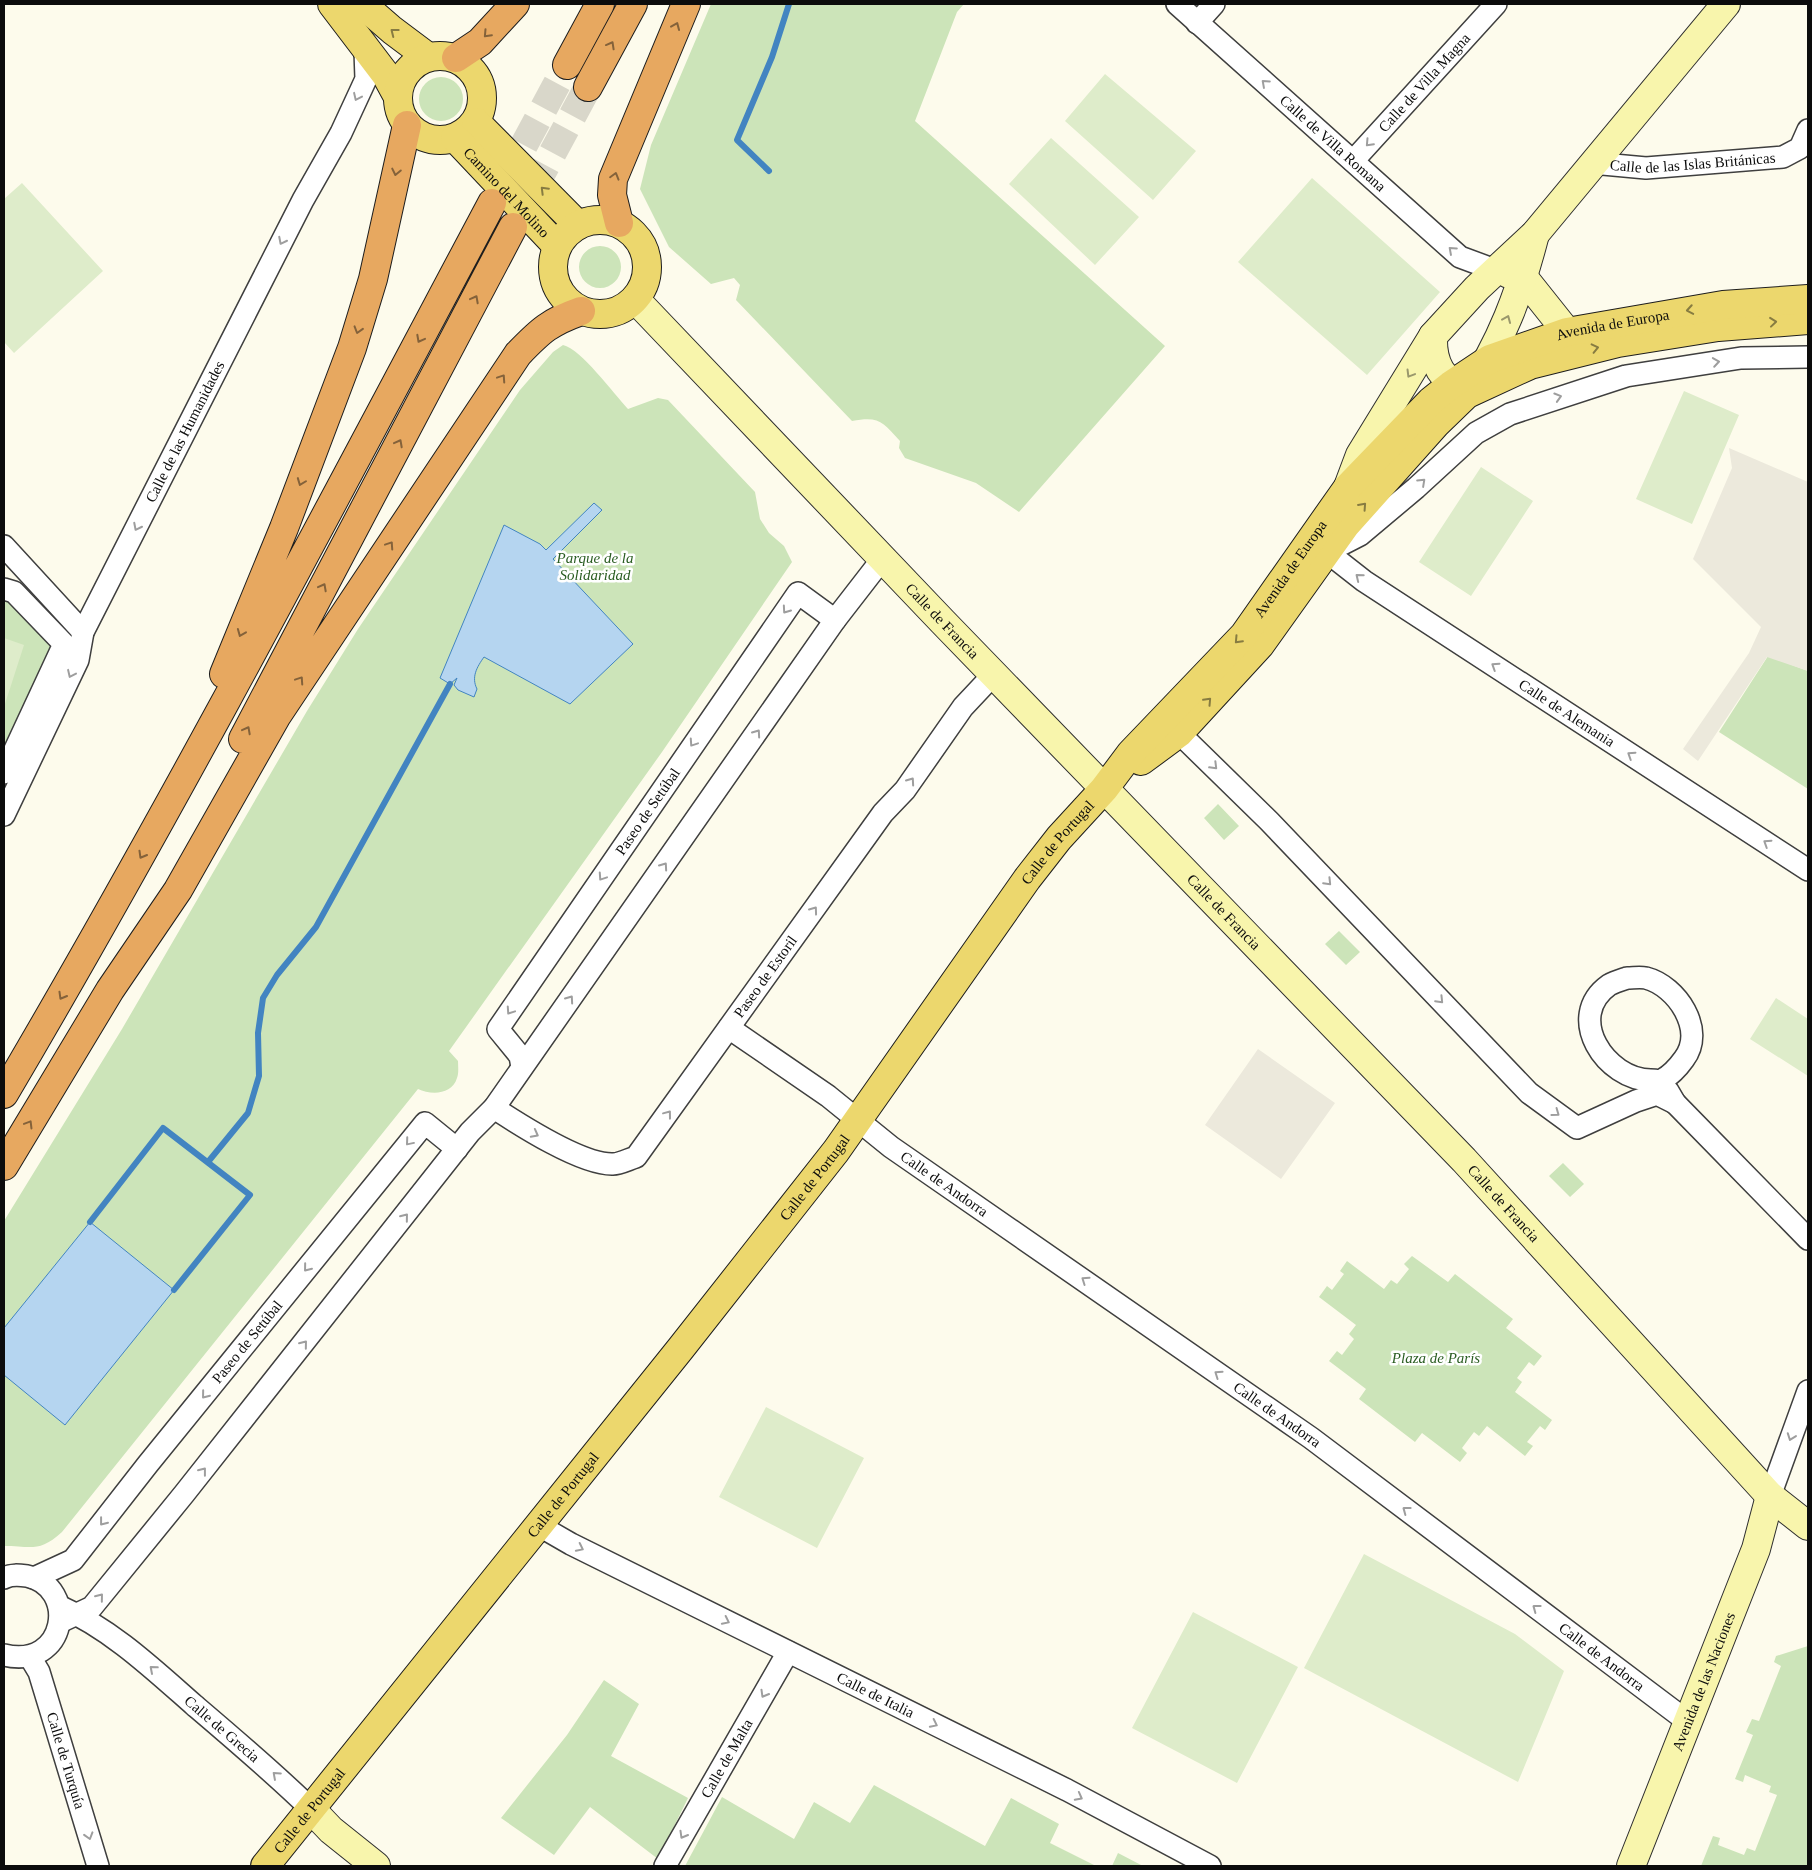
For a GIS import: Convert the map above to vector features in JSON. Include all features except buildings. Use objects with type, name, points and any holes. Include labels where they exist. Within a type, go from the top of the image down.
[{"type":"highway","points":[[456,58],[480,42],[515,4]]},
{"type":"highway","points":[[567,65],[600,4]]},
{"type":"highway","points":[[588,86],[633,4]]},
{"type":"highway","points":[[619,224],[612,196],[613,179],[686,4]]},
{"type":"highway","points":[[166,812],[284,528],[352,348],[373,279],[407,125]]},
{"type":"highway","points":[[4,1094],[166,812],[492,203]]},
{"type":"highway","points":[[110,990],[513,227]]},
{"type":"highway","points":[[4,1166],[110,990],[178,890],[276,717],[518,354],[543,329],[558,319],[582,311]]},
{"type":"main road","points":[[332,4],[344,17],[365,50],[386,75],[398,97]]},
{"type":"main road","points":[[362,4],[428,57]]},
{"type":"main road","name":"Calle de las Islas Británicas","points":[[1348,487],[1360,455],[1433,336],[1495,270],[1535,234],[1592,163],[1726,4]]},
{"type":"main road","points":[[428,57],[456,58],[473,72],[482,93],[482,108],[465,130],[438,140],[421,136],[407,125],[400,112],[398,97],[402,80],[412,66],[428,57]]},
{"type":"main road","name":"Camino del Molino","points":[[465,130],[578,225]]},
{"type":"main road","name":"Camino del Molino","points":[[465,130],[557,246]]},
{"type":"main road","points":[[591,220],[605,220],[619,224],[634,234],[644,249],[648,266],[644,284],[635,299],[624,308],[610,314],[596,315],[582,311],[568,303],[558,291],[553,277],[552,261],[557,246],[565,234],[578,225],[591,220]]},
{"type":"main road","name":"Calle de las Islas Británicas","points":[[1459,389],[1490,359],[1524,278],[1535,234]]},
{"type":"main road","points":[[1495,270],[1524,278],[1568,332]]},
{"type":"main road","name":"Calle de Francia","points":[[635,299],[1104,790],[1464,1160],[1770,1496],[1808,1526]]},
{"type":"main road","name":"Avenida de Europa","points":[[1490,359],[1568,332],[1723,304],[1808,299]]},
{"type":"main road","name":"Avenida de Europa","points":[[1104,790],[1131,753],[1244,635],[1348,487],[1431,401],[1459,389],[1530,365],[1618,343],[1718,328],[1808,320]]},
{"type":"main road","points":[[1433,336],[1433,350],[1437,364],[1459,389]]},
{"type":"main road","name":"Avenida de Europa","points":[[1104,790],[1179,732],[1260,645],[1327,552],[1365,504],[1436,424],[1459,389]]},
{"type":"main road","name":"Calle de Portugal","points":[[265,1866],[682,1348],[859,1120],[1027,879],[1059,838],[1104,790]]},
{"type":"main road","name":"Avenida de las Naciones","points":[[1630,1866],[1756,1549],[1770,1496]]},
{"type":"main road","name":"Calle de Grecia","points":[[310,1809],[331,1830],[376,1866]]},
{"type":"street","name":"Calle de Villa Romana","points":[[1177,4],[1460,257],[1495,270]]},
{"type":"street","points":[[1197,23],[1214,4]]},
{"type":"street","name":"Calle de Villa Magna","points":[[1353,161],[1496,4]]},
{"type":"street","name":"Calle de las Humanidades","points":[[4,814],[78,660],[83,632],[303,200],[341,133],[366,79],[365,50]]},
{"type":"street","name":"Calle de las Islas Británicas","points":[[1592,163],[1646,168],[1783,157],[1800,148],[1808,130]]},
{"type":"street","name":"Avenida de Europa","points":[[1327,552],[1360,535],[1416,488],[1476,433],[1510,414],[1626,376],[1742,358],[1808,357]]},
{"type":"street","points":[[4,546],[12,566],[83,632]]},
{"type":"street","name":"Calle de Alemania","points":[[1327,552],[1364,581],[1808,870]]},
{"type":"street","points":[[4,1655],[16,1658],[30,1657],[51,1642],[65,1614],[92,1607],[178,1502],[457,1149],[494,1108],[835,620],[882,558]]},
{"type":"street","points":[[4,589],[14,592],[64,644],[4,773]]},
{"type":"street","name":"Paseo de Setúbal","points":[[522,1067],[520,1056],[498,1029],[798,593],[835,620]]},
{"type":"street","name":"Paseo de Estoril","points":[[494,1108],[534,1134],[594,1161],[614,1165],[636,1157],[884,813],[905,790],[963,707],[994,674]]},
{"type":"street","points":[[1179,732],[1275,828],[1529,1093],[1577,1128],[1636,1101],[1657,1094],[1675,1103]]},
{"type":"street","points":[[1627,978],[1646,978],[1662,986],[1684,1008],[1691,1023],[1692,1039],[1687,1055],[1678,1068],[1661,1080],[1642,1080],[1623,1075],[1599,1051],[1591,1034],[1590,1015],[1597,998],[1610,985],[1627,978]]},
{"type":"street","name":"Calle de Portugal","points":[[729,1028],[828,1096],[859,1120]]},
{"type":"street","points":[[1661,1080],[1675,1103],[1808,1239]]},
{"type":"street","name":"Calle de Andorra","points":[[859,1120],[891,1147],[1311,1438],[1687,1722]]},
{"type":"street","name":"Paseo de Setúbal","points":[[34,1578],[73,1560],[154,1456],[425,1123],[457,1149]]},
{"type":"street","points":[[1770,1496],[1808,1391]]},
{"type":"street","name":"Calle de Italia","points":[[538,1525],[571,1544],[1067,1790],[1210,1866]]},
{"type":"street","points":[[4,1578],[20,1575],[34,1578],[47,1586],[65,1614]]},
{"type":"street","name":"Calle de Grecia","points":[[65,1614],[103,1630],[140,1657],[279,1778],[310,1809]]},
{"type":"street","name":"Calle de Malta","points":[[665,1866],[788,1652]]},
{"type":"street","name":"Calle de Turquía","points":[[30,1657],[39,1672],[98,1866]]},
{"type":"green space","points":[[711,4],[964,4],[957,12],[915,121],[1165,346],[1019,512],[976,483],[905,458],[899,448],[900,441],[880,422],[869,419],[852,421],[736,300],[740,285],[734,278],[711,284],[669,247],[640,189],[651,145]]},
{"type":"green space","points":[[1105,74],[1196,151],[1153,200],[1065,121]]},
{"type":"green space","points":[[441,77],[453,81],[459,87],[463,99],[459,111],[453,117],[441,121],[429,117],[423,111],[419,99],[423,87],[429,81]]},
{"type":"green space","points":[[1051,138],[1139,217],[1095,265],[1009,184]]},
{"type":"green space","points":[[1312,178],[1440,292],[1367,375],[1238,262]]},
{"type":"green space","points":[[22,183],[103,271],[14,353],[4,342],[4,199]]},
{"type":"green space","points":[[604,246],[612,249],[618,255],[621,267],[618,279],[612,285],[596,288],[588,285],[582,279],[579,263],[582,255],[588,249]]},
{"type":"green space","name":"Parque de la Solidaridad","points":[[563,345],[570,348],[588,363],[628,409],[658,398],[668,400],[755,492],[760,519],[769,533],[784,546],[792,562],[662,752],[449,1051],[458,1061],[457,1078],[451,1088],[435,1093],[418,1089],[62,1532],[41,1546],[4,1546],[4,1221],[122,1029],[307,711],[358,629],[520,390],[553,352]]},
{"type":"green space","points":[[1684,391],[1739,415],[1692,524],[1636,499]]},
{"type":"green space","points":[[1481,467],[1533,501],[1471,596],[1419,562]]},
{"type":"green space","points":[[4,595],[58,647],[4,764]]},
{"type":"green space","points":[[4,638],[24,645],[4,707]]},
{"type":"green space","points":[[1768,656],[1808,671],[1808,789],[1719,732]]},
{"type":"green space","points":[[1218,804],[1239,826],[1224,840],[1204,818]]},
{"type":"green space","points":[[1339,931],[1360,952],[1346,965],[1325,944]]},
{"type":"green space","points":[[1776,998],[1808,1019],[1808,1076],[1750,1039]]},
{"type":"green space","points":[[1563,1163],[1584,1184],[1570,1197],[1549,1176]]},
{"type":"green space","name":"Plaza de París","points":[[1412,1256],[1448,1282],[1455,1274],[1513,1319],[1506,1328],[1542,1356],[1534,1366],[1529,1362],[1517,1378],[1522,1382],[1515,1392],[1552,1420],[1545,1430],[1540,1426],[1527,1442],[1533,1446],[1525,1456],[1487,1426],[1479,1436],[1474,1432],[1462,1448],[1467,1453],[1460,1462],[1422,1433],[1415,1442],[1359,1399],[1366,1389],[1329,1361],[1337,1351],[1342,1355],[1354,1339],[1349,1334],[1356,1325],[1319,1297],[1327,1286],[1332,1290],[1344,1274],[1340,1271],[1347,1261],[1384,1289],[1391,1280],[1397,1284],[1409,1269],[1404,1264]]},
{"type":"green space","points":[[766,1407],[864,1458],[817,1548],[719,1497]]},
{"type":"green space","points":[[1364,1554],[1515,1634],[1564,1671],[1518,1782],[1304,1668]]},
{"type":"green space","points":[[1193,1612],[1298,1667],[1237,1783],[1132,1728]]},
{"type":"green space","points":[[1808,1646],[1808,1866],[1701,1866],[1713,1836],[1720,1838],[1718,1845],[1744,1855],[1747,1848],[1755,1851],[1777,1795],[1769,1792],[1771,1786],[1745,1775],[1743,1782],[1735,1779],[1753,1735],[1746,1732],[1752,1719],[1759,1721],[1781,1666],[1774,1662],[1776,1656]]},
{"type":"green space","points":[[604,1680],[639,1704],[611,1756],[688,1798],[658,1859],[590,1807],[554,1855],[501,1818],[567,1735]]},
{"type":"green space","points":[[874,1785],[985,1846],[1011,1798],[1059,1824],[1050,1843],[1096,1866],[685,1866],[722,1797],[794,1839],[814,1802],[850,1823]]},
{"type":"green space","points":[[1118,1853],[1143,1866],[1112,1866]]},
{"type":"shaded area","points":[[1729,448],[1808,482],[1808,671],[1767,657],[1698,761],[1683,749],[1749,653],[1761,627],[1693,559],[1732,468]]},
{"type":"shaded area","points":[[1258,1049],[1335,1103],[1281,1179],[1205,1125]]},
{"type":"water","points":[[594,503],[602,510],[553,559],[633,644],[570,704],[484,657],[476,672],[475,685],[477,689],[474,697],[458,690],[454,685],[457,678],[450,684],[440,678],[504,525],[540,544],[546,550]]},
{"type":"water","points":[[90,1222],[174,1290],[65,1425],[4,1375],[4,1328]]},
{"type":"waterway","points":[[769,171],[737,140],[772,57],[789,4]]},
{"type":"waterway","points":[[208,1162],[248,1113],[259,1076],[258,1033],[263,998],[277,975],[316,927],[450,684]]},
{"type":"waterway","points":[[90,1222],[163,1128],[250,1195],[174,1290]]},
{"type":"tunnel","points":[[504,182],[567,65]]},
{"type":"tunnel","points":[[513,227],[588,87]]}]
